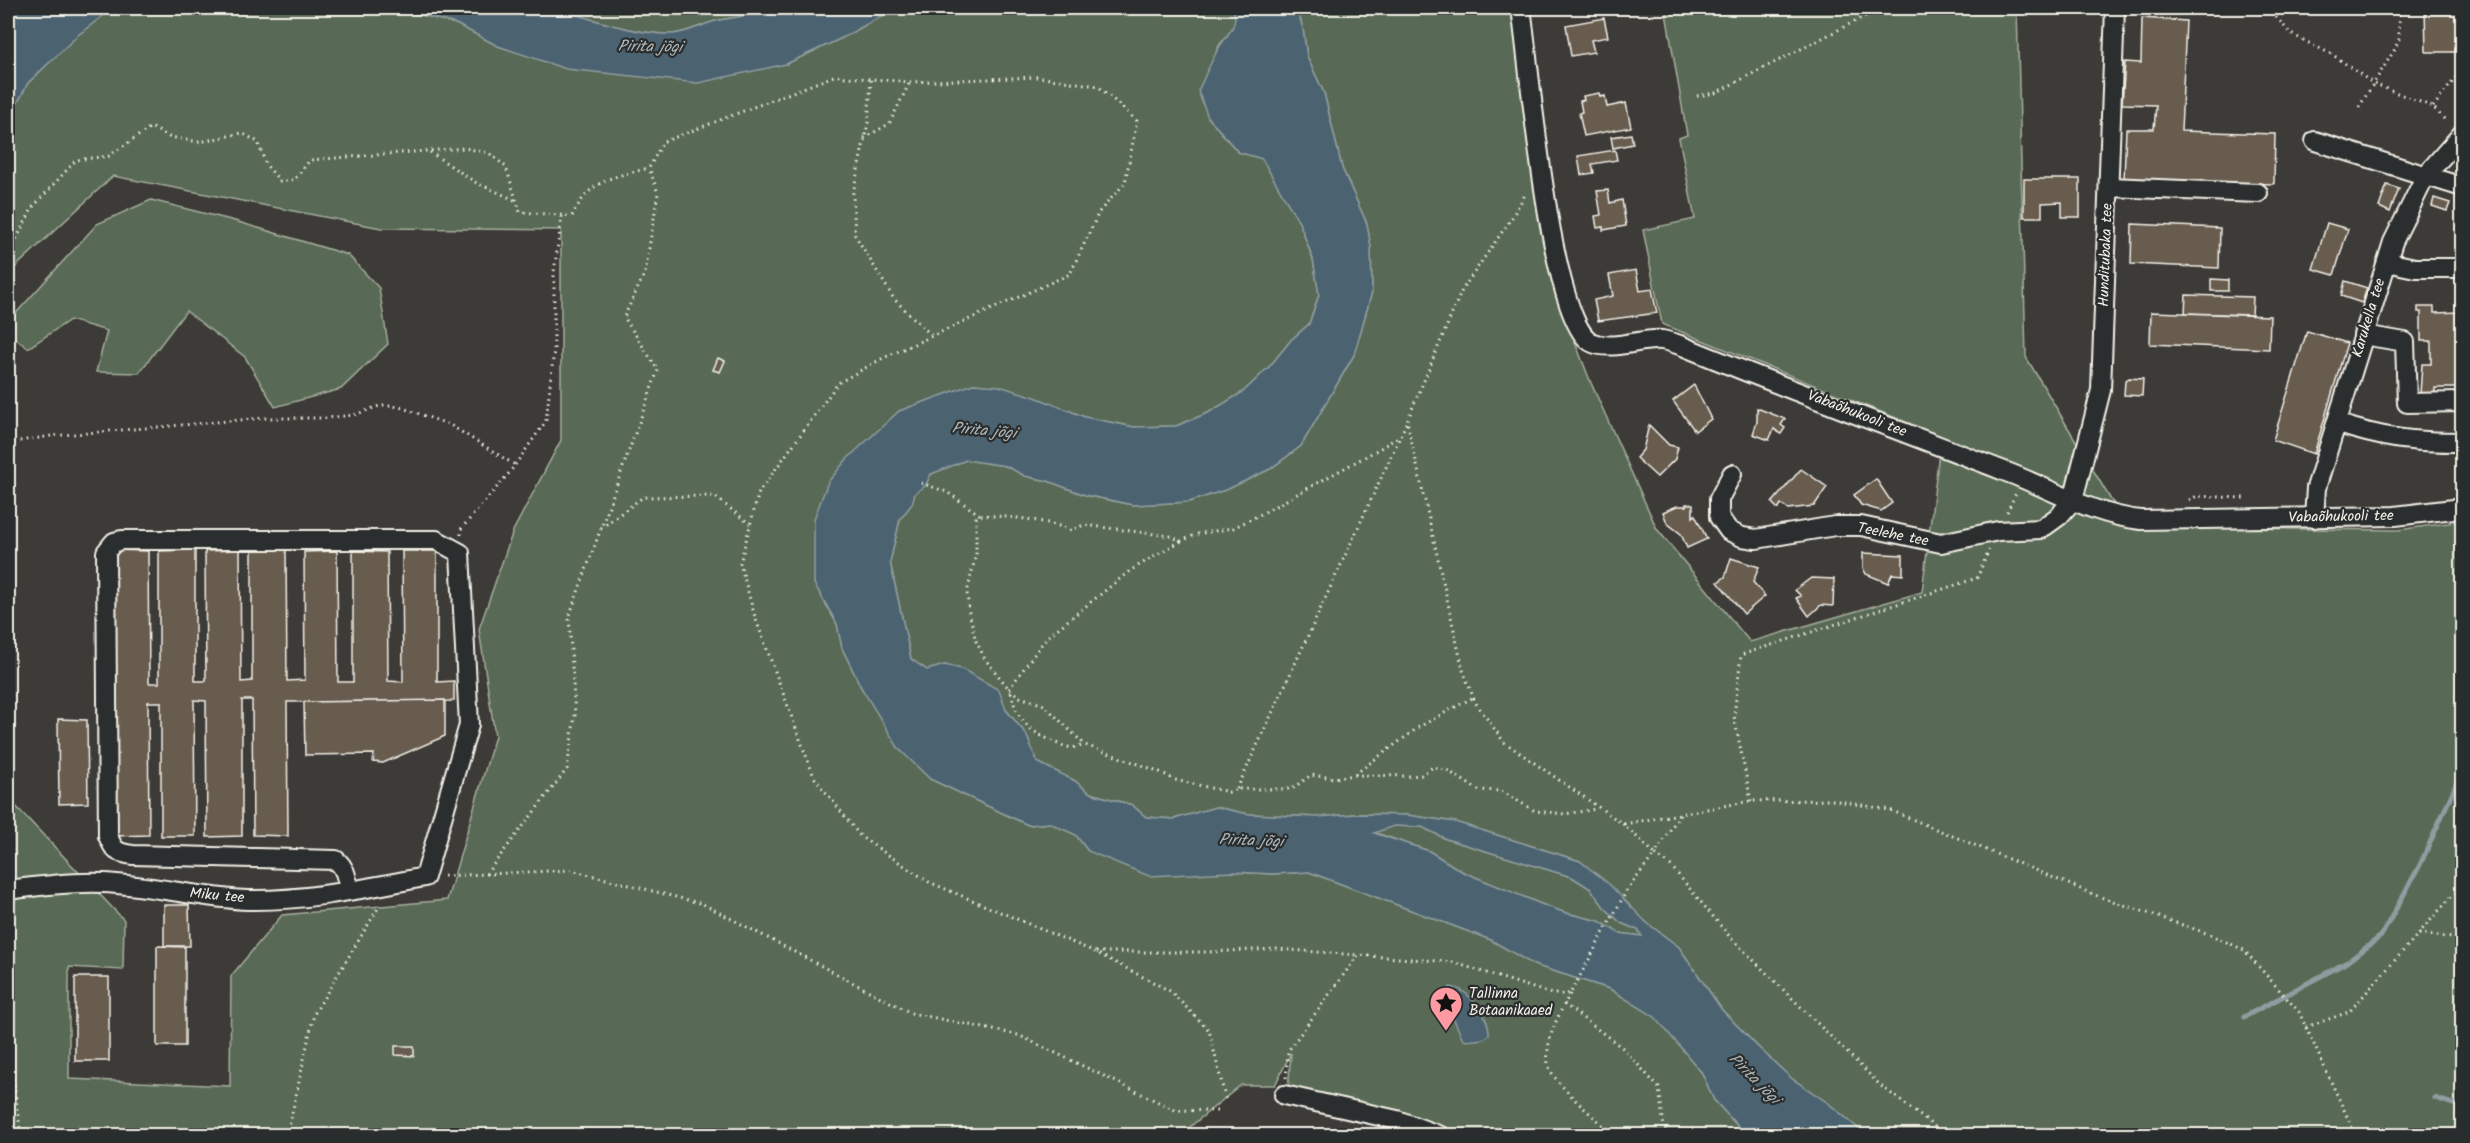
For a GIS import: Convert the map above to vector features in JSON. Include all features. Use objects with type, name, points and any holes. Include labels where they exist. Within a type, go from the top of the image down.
[{"type":"street","name":"Vabaõhukooli tee","points":[[1521,8],[1539,168],[1561,272],[1576,325],[1592,343],[1603,345],[1661,340],[1680,345],[2023,478],[2101,513],[2141,520],[2314,518],[2395,516],[2463,508]]},
{"type":"street","name":"Hunditubaka tee","points":[[2073,500],[2101,390],[2115,8]]},
{"type":"street","name":"Karukella tee","points":[[2314,518],[2316,488],[2392,242],[2426,175],[2461,136]]},
{"type":"street","points":[[2315,141],[2463,188]]},
{"type":"street","points":[[2109,187],[2258,193]]},
{"type":"street","points":[[2386,262],[2415,268],[2463,268]]},
{"type":"street","points":[[2363,335],[2405,342],[2408,403],[2463,402]]},
{"type":"street","points":[[2336,423],[2372,435],[2413,442],[2463,442]]},
{"type":"street","name":"Teelehe tee","points":[[1732,474],[1719,499],[1719,517],[1729,531],[1742,537],[1764,538],[1835,526],[1861,526],[1941,543],[1998,531],[2041,529],[2059,516],[2073,500]]},
{"type":"street","points":[[348,891],[348,880],[343,866],[336,860],[134,855],[119,854],[113,849],[108,836],[106,552],[114,542],[122,540],[436,540],[460,553],[469,725],[425,877]]},
{"type":"street","name":"Miku tee","points":[[8,890],[55,884],[104,883],[247,900],[292,899],[425,877]]},
{"type":"street","points":[[1284,1095],[1397,1120],[1441,1136]]},
{"type":"path","points":[[1697,96],[1715,93],[1881,8]]},
{"type":"path","points":[[2268,8],[2291,34],[2333,55],[2374,84],[2433,107],[2461,136]]},
{"type":"path","points":[[2359,107],[2395,49],[2399,39],[2399,8]]},
{"type":"path","points":[[2433,107],[2463,70]]},
{"type":"path","points":[[8,255],[33,207],[76,160],[109,156],[151,127],[169,137],[200,142],[242,133],[258,142],[266,165],[280,181],[294,180],[309,160],[465,148],[489,153],[506,167],[520,212],[572,216],[581,199],[601,181],[649,168],[663,142],[834,76],[910,82],[1037,77],[1098,86],[1137,121],[1125,183],[1099,212],[1070,274],[883,358],[838,383],[759,492],[740,563],[755,617],[814,777],[861,837],[929,882],[1095,952],[1170,991],[1209,1030],[1226,1101]]},
{"type":"path","points":[[871,80],[864,138],[853,193],[855,235],[894,299],[932,336]]},
{"type":"path","points":[[864,138],[889,124],[910,82]]},
{"type":"path","points":[[428,151],[475,182],[517,201]]},
{"type":"path","points":[[486,874],[567,769],[575,715],[569,617],[658,370],[624,317],[645,273],[658,193],[649,168]]},
{"type":"path","points":[[1237,789],[1401,435],[1462,290],[1511,219],[1539,168]]},
{"type":"path","points":[[460,553],[461,529],[515,465],[546,421],[554,350],[554,272],[562,216]]},
{"type":"path","points":[[8,443],[51,436],[264,418],[325,418],[354,415],[381,405],[400,407],[450,425],[515,465]]},
{"type":"path","points":[[1407,421],[1463,670],[1473,697],[1504,742],[1623,824],[1671,866],[1730,937],[1881,1086],[1947,1136]]},
{"type":"path","points":[[1085,746],[1073,749],[1059,747],[1036,735],[1024,723],[1013,704],[1010,689],[1046,638],[1131,570],[1181,541],[1197,534],[1233,528],[1401,435]]},
{"type":"path","points":[[1751,801],[1734,716],[1741,655],[1977,578],[2023,478]]},
{"type":"path","points":[[921,483],[947,492],[980,515],[1022,518],[1059,525],[1071,530],[1084,525],[1170,536],[1181,541]]},
{"type":"path","points":[[601,528],[643,497],[714,496],[750,525]]},
{"type":"path","points":[[980,515],[975,518],[976,554],[967,593],[976,641],[985,659],[1010,689],[1020,697],[1044,705],[1085,746],[1158,771],[1175,780],[1229,792],[1237,789],[1292,789],[1311,775],[1335,778],[1409,776],[1421,775],[1433,767],[1447,770],[1478,790],[1501,791],[1535,811],[1565,814],[1599,809]]},
{"type":"path","points":[[1354,776],[1419,727],[1473,697]]},
{"type":"path","points":[[1623,824],[1751,801],[1832,800],[1890,810],[2095,895],[2209,934],[2244,950],[2299,1012],[2356,1136]]},
{"type":"path","points":[[1615,1136],[1558,1083],[1548,1066],[1549,1042],[1564,1004],[1575,988],[1627,890],[1655,854],[1680,814]]},
{"type":"path","points":[[425,877],[571,870],[703,904],[911,1013],[1018,1035],[1175,1110],[1217,1111]]},
{"type":"path","points":[[286,1136],[314,1014],[393,883]]},
{"type":"path","points":[[2306,1027],[2349,1012],[2452,896],[2463,889]]},
{"type":"path","points":[[2419,934],[2463,939]]},
{"type":"path","points":[[1095,952],[1208,952],[1276,949],[1452,962],[1552,994],[1570,993]]},
{"type":"path","points":[[1284,1095],[1288,1051],[1358,955]]},
{"type":"path","points":[[1564,1004],[1624,1049],[1659,1088],[1664,1127],[1673,1136]]},
{"type":"path","points":[[8,1037],[21,1136]]},
{"type":"green space","points":[[113,8],[395,8],[456,24],[498,46],[530,56],[786,64],[842,38],[896,8],[1233,8],[1235,22],[1220,44],[1215,57],[1208,117],[1238,152],[1262,158],[1300,224],[1313,259],[1319,295],[1309,324],[1243,392],[1208,413],[1176,426],[1134,427],[1085,417],[1039,399],[999,387],[974,384],[899,411],[814,583],[837,624],[842,648],[862,689],[930,779],[1028,825],[1050,823],[1076,835],[1088,851],[1233,872],[1273,874],[1309,872],[1491,940],[1534,965],[1610,989],[1655,1016],[1702,1073],[1714,1100],[1746,1135],[1473,1135],[1288,1091],[1291,1053],[1275,1085],[1241,1085],[1180,1135],[8,1135],[8,798],[124,920],[123,970],[69,967],[69,1079],[230,1086],[231,976],[282,915],[447,900],[495,736],[479,629],[513,531],[561,440],[561,230],[381,228],[113,176],[8,274],[8,121],[28,83],[78,35]]},
{"type":"green space","points":[[558,8],[765,8],[748,15],[716,21],[682,32],[659,34],[630,29]]},
{"type":"green space","points":[[1297,8],[1513,8],[1558,299],[1591,383],[1657,529],[1750,642],[1922,592],[1941,436],[1662,324],[1643,230],[1695,219],[1679,138],[1687,135],[1666,13],[1692,8],[2017,8],[2026,357],[2111,500],[2131,527],[2398,530],[2462,521],[2462,1135],[1866,1135],[1828,1103],[1791,1078],[1758,1047],[1722,1010],[1679,947],[1647,923],[1580,861],[1455,822],[1407,815],[1356,814],[1318,817],[1248,814],[1216,807],[1174,819],[1146,817],[1132,805],[1090,793],[1075,781],[1037,762],[1026,734],[1006,710],[999,690],[945,665],[927,670],[911,659],[890,562],[900,519],[912,504],[915,493],[925,486],[931,474],[966,460],[1006,466],[1025,476],[1048,481],[1085,495],[1133,505],[1189,502],[1228,489],[1270,469],[1301,446],[1354,355],[1372,292],[1371,248],[1367,224],[1342,168],[1324,93],[1307,57]]},
{"type":"green space","points":[[151,200],[235,221],[348,255],[379,288],[388,344],[341,389],[275,407],[245,357],[186,311],[139,373],[96,372],[107,331],[70,320],[28,348],[8,333],[8,322],[97,224]]},
{"type":"green space","points":[[1394,826],[1422,827],[1446,839],[1572,877],[1591,889],[1604,907],[1621,923],[1638,930],[1642,936],[1619,933],[1599,921],[1541,904],[1463,872],[1429,851],[1373,832]]},
{"type":"water","points":[[15,8],[113,8],[78,35],[28,83],[8,121],[8,16]]},
{"type":"water","name":"Pirita jõgi","points":[[395,8],[558,8],[630,29],[671,34],[716,21],[748,15],[765,8],[896,8],[842,38],[786,64],[698,83],[566,69],[498,46],[456,24]]},
{"type":"water","name":"Pirita jõgi","points":[[1233,8],[1297,8],[1307,57],[1324,93],[1342,168],[1367,224],[1371,248],[1372,292],[1354,355],[1301,446],[1270,469],[1228,489],[1189,502],[1133,505],[1085,495],[1048,481],[1025,476],[1006,466],[966,460],[931,474],[925,486],[915,493],[912,504],[900,519],[890,562],[911,659],[927,670],[945,665],[962,669],[999,690],[1006,710],[1026,734],[1037,762],[1075,781],[1090,793],[1132,805],[1146,817],[1174,819],[1216,807],[1248,814],[1318,817],[1356,814],[1407,815],[1455,822],[1580,861],[1609,884],[1647,923],[1679,947],[1722,1010],[1758,1047],[1791,1078],[1828,1103],[1866,1135],[1746,1135],[1714,1100],[1702,1073],[1655,1017],[1610,989],[1534,965],[1491,940],[1309,872],[1273,874],[1233,872],[1149,876],[1088,851],[1076,835],[1050,823],[1028,825],[930,779],[899,749],[862,689],[842,648],[837,624],[814,583],[814,519],[828,482],[847,459],[899,411],[973,384],[999,386],[1035,397],[1085,417],[1134,427],[1176,426],[1208,413],[1243,392],[1309,324],[1319,295],[1313,259],[1300,224],[1262,159],[1238,152],[1208,117],[1198,91],[1217,51],[1231,31],[1235,15]],"holes":[[[1394,826],[1422,827],[1446,839],[1572,877],[1591,889],[1604,907],[1621,923],[1638,930],[1642,936],[1619,933],[1599,921],[1541,904],[1463,872],[1429,851],[1374,833]]]},
{"type":"water","points":[[1450,987],[1464,992],[1477,1005],[1486,1020],[1489,1035],[1483,1039],[1466,1041],[1462,1038],[1450,1010]]},
{"type":"building","points":[[2425,8],[2462,8],[2462,52],[2426,52]]},
{"type":"building","points":[[1604,18],[1608,37],[1591,40],[1594,52],[1571,56],[1566,25]]},
{"type":"building","points":[[2142,18],[2186,21],[2181,131],[2275,134],[2274,184],[2124,179],[2126,129],[2154,129],[2156,105],[2122,104],[2125,62],[2141,63]]},
{"type":"building","points":[[1599,93],[1600,97],[1605,96],[1607,107],[1626,103],[1631,127],[1584,136],[1579,113],[1582,112],[1580,101],[1584,100],[1583,96]]},
{"type":"building","points":[[1631,134],[1633,144],[1613,148],[1611,137]]},
{"type":"building","points":[[1615,150],[1617,160],[1592,164],[1594,173],[1581,175],[1578,156]]},
{"type":"building","points":[[2024,179],[2080,179],[2080,217],[2062,217],[2062,202],[2042,203],[2042,217],[2024,217]]},
{"type":"building","points":[[2387,185],[2399,189],[2390,212],[2379,207]]},
{"type":"building","points":[[1608,190],[1610,203],[1622,200],[1626,226],[1603,230],[1603,227],[1597,228],[1595,216],[1601,215],[1597,191]]},
{"type":"building","points":[[2434,198],[2450,203],[2447,211],[2432,206]]},
{"type":"building","points":[[2327,223],[2348,229],[2334,275],[2313,269]]},
{"type":"building","points":[[2132,224],[2220,228],[2219,268],[2131,264]]},
{"type":"building","points":[[1636,270],[1640,291],[1652,289],[1657,313],[1598,321],[1594,300],[1613,296],[1609,275]]},
{"type":"building","points":[[2211,279],[2228,280],[2228,291],[2211,291]]},
{"type":"building","points":[[2345,281],[2367,288],[2362,303],[2341,296]]},
{"type":"building","points":[[2186,295],[2253,297],[2252,315],[2185,313]]},
{"type":"building","points":[[2418,307],[2434,307],[2434,313],[2462,312],[2462,388],[2435,388],[2435,394],[2420,394],[2422,364],[2431,364],[2431,341],[2421,341],[2421,312],[2418,312]]},
{"type":"building","points":[[2151,312],[2270,316],[2269,349],[2150,344]]},
{"type":"building","points":[[2307,331],[2347,343],[2314,454],[2273,440]]},
{"type":"building","points":[[718,358],[725,361],[720,372],[713,370]]},
{"type":"building","points":[[2129,378],[2143,379],[2142,396],[2124,395],[2125,381]]},
{"type":"building","points":[[1694,385],[1711,419],[1695,431],[1673,401]]},
{"type":"building","points":[[1757,408],[1785,419],[1781,425],[1785,428],[1781,434],[1774,429],[1769,440],[1753,434],[1757,422]]},
{"type":"building","points":[[1649,425],[1669,445],[1678,447],[1675,459],[1657,477],[1636,458],[1643,450]]},
{"type":"building","points":[[1801,469],[1827,487],[1814,506],[1788,509],[1781,504],[1778,509],[1772,503]]},
{"type":"building","points":[[1876,479],[1892,503],[1881,511],[1861,505],[1854,495]]},
{"type":"building","points":[[1686,504],[1693,504],[1693,517],[1695,515],[1707,539],[1687,548],[1681,534],[1667,523],[1663,512],[1677,506],[1686,506]]},
{"type":"building","points":[[113,550],[148,551],[149,683],[159,683],[159,551],[195,550],[195,681],[206,681],[205,551],[240,550],[241,682],[252,681],[252,550],[286,550],[287,681],[305,680],[304,552],[337,551],[338,682],[353,682],[353,551],[387,552],[388,681],[403,682],[402,551],[437,551],[437,682],[454,681],[454,701],[287,702],[288,836],[253,835],[252,700],[242,700],[242,836],[207,837],[206,701],[194,700],[195,836],[161,836],[161,702],[148,702],[149,835],[114,836]]},
{"type":"building","points":[[1863,553],[1903,555],[1903,575],[1892,574],[1888,583],[1866,574],[1863,568]]},
{"type":"building","points":[[1731,558],[1759,567],[1753,582],[1765,596],[1744,614],[1718,582],[1725,577]]},
{"type":"building","points":[[1811,578],[1834,579],[1833,606],[1821,605],[1809,616],[1796,598],[1801,596],[1795,590]]},
{"type":"building","points":[[445,700],[445,736],[383,763],[373,762],[374,754],[305,755],[304,702]]},
{"type":"building","points":[[58,719],[87,720],[88,803],[59,804]]},
{"type":"building","points":[[164,905],[189,905],[190,946],[164,946]]},
{"type":"building","points":[[157,946],[185,947],[185,1046],[157,1046]]},
{"type":"building","points":[[75,977],[109,977],[109,1061],[75,1061]]},
{"type":"building","points":[[395,1046],[414,1046],[414,1056],[395,1055]]},
{"type":"waterway","points":[[1298,11],[1304,8]]},
{"type":"waterway","points":[[2244,1017],[2349,961],[2381,936],[2420,865],[2462,771]]},
{"type":"waterway","points":[[2435,1098],[2462,1107]]},
{"type":"place","name":"Tallinna Botaanikaaed","points":[[1446,1032]]}]
